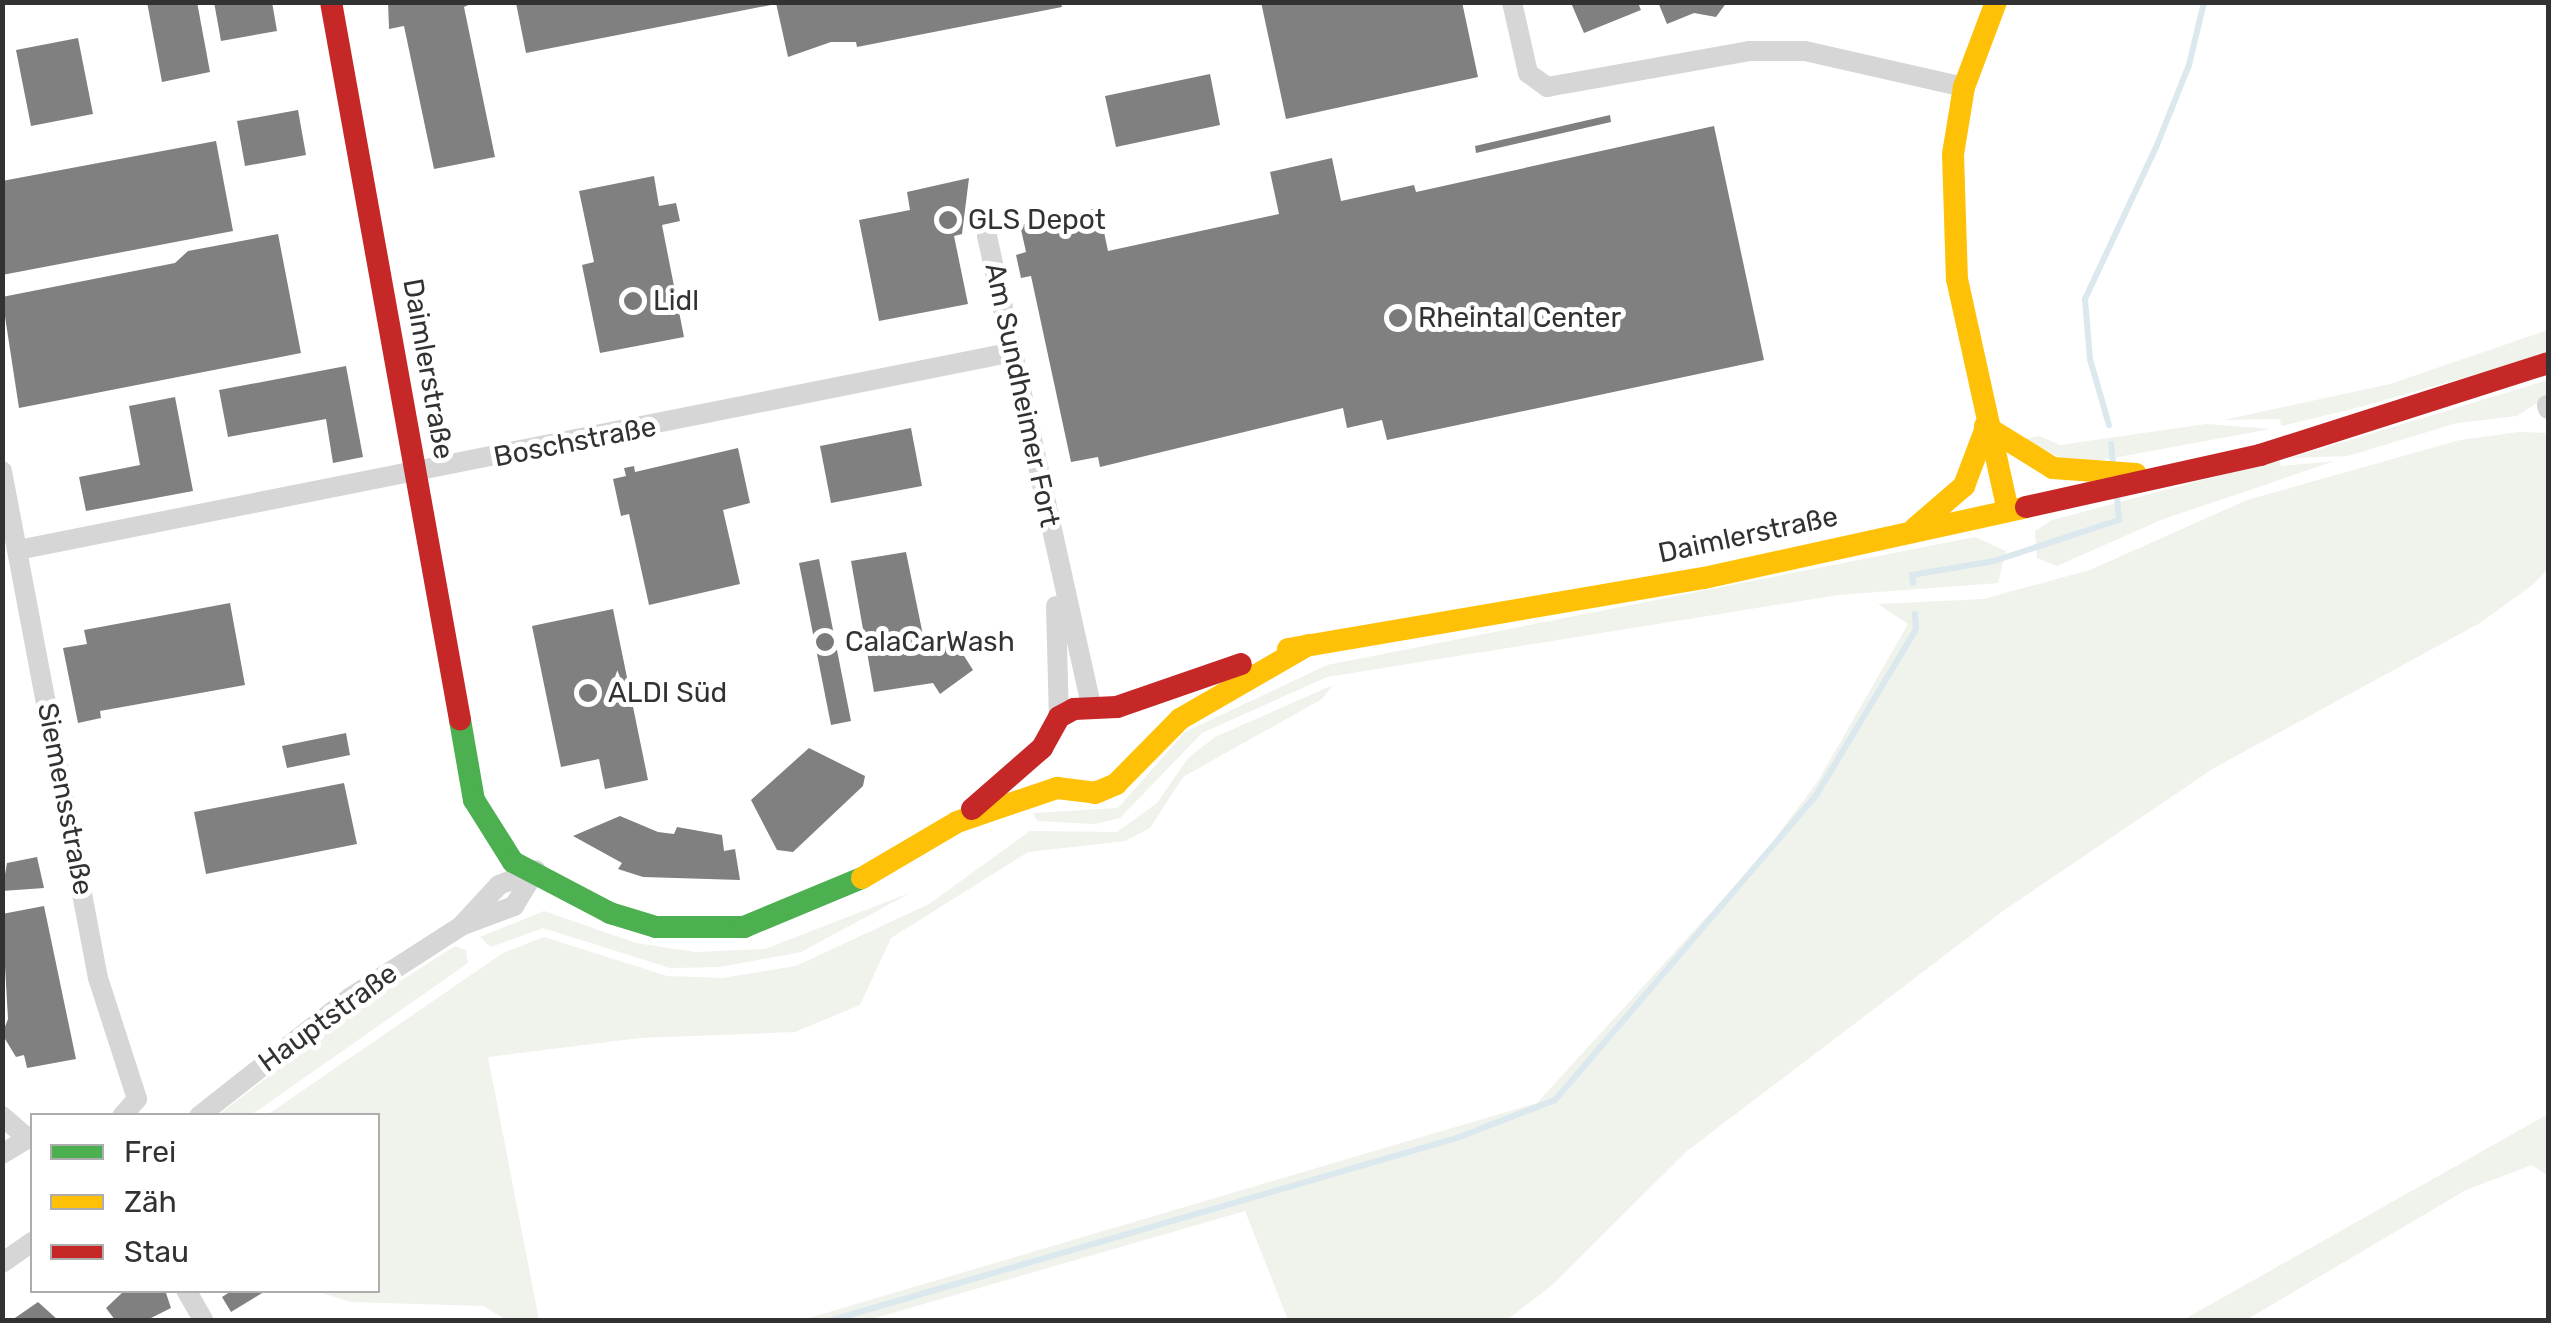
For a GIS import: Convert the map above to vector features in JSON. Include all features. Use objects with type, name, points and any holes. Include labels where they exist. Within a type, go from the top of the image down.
[{"type":"main road","name":"Daimlerstraße","points":[[331,2],[466,746],[536,870],[610,913],[711,932],[779,917],[830,896],[957,822],[1042,748],[1059,718]]},
{"type":"main road","points":[[1996,2],[1964,87],[1953,154],[1957,278],[1985,426],[2008,510]]},
{"type":"main road","name":"Daimlerstraße","points":[[1091,704],[1117,708],[1308,645],[1704,578],[2198,465],[2282,450],[2548,363]]},
{"type":"main road","points":[[1985,426],[2053,468],[2163,474]]},
{"type":"main road","points":[[1915,528],[1964,486],[1985,426]]},
{"type":"main road","name":"Daimlerstraße","points":[[957,822],[1057,788],[1095,793],[1116,784],[1136,761],[1231,684],[1308,645]]},
{"type":"main road","points":[[1059,718],[1091,704]]},
{"type":"main road","points":[[1117,708],[1134,726],[1136,761]]},
{"type":"main road","points":[[1042,748],[1057,788]]},
{"type":"street","points":[[1512,2],[1528,73],[1546,86],[1763,51],[1814,53],[1964,87]]},
{"type":"street","name":"Am Sundheimer Fort","points":[[987,236],[1091,704]]},
{"type":"street","name":"Boschstraße","points":[[18,550],[416,474],[1013,352]]},
{"type":"street","name":"Siemensstraße","points":[[2,471],[98,978],[137,1099],[125,1113]]},
{"type":"street","name":"Am Sundheimer Fort","points":[[1057,554],[1059,718]]},
{"type":"street","name":"Hauptstraße","points":[[202,1113],[351,997],[461,926],[514,906],[536,870]]},
{"type":"street","points":[[2,1116],[30,1137],[2,1154]]},
{"type":"street","points":[[3,1263],[30,1243]]},
{"type":"street","points":[[188,1293],[203,1320]]},
{"type":"shaded area","points":[[2548,330],[2548,354],[2360,407],[2282,426],[2279,419],[2224,420],[2390,384]]},
{"type":"shaded area","points":[[2548,380],[2548,396],[2517,416],[2457,423],[2348,456],[2291,458]]},
{"type":"shaded area","points":[[2206,424],[2271,429],[2091,462],[2067,461],[2025,439],[2039,436],[2060,445]]},
{"type":"shaded area","points":[[2519,432],[2548,433],[2548,569],[2531,586],[2480,623],[2214,768],[2003,911],[1687,1151],[1551,1286],[1507,1320],[1288,1320],[1245,1211],[868,1320],[802,1320],[1537,1103],[1762,856],[1818,781],[1908,624],[1878,604],[1984,599],[2090,570],[2247,500],[2460,440]]},
{"type":"shaded area","points":[[2279,460],[2281,466],[2335,461],[2161,520],[2057,566],[2037,558],[2035,531],[2052,520]]},
{"type":"shaded area","points":[[1975,537],[2006,551],[1998,583],[1838,595],[1327,677],[1202,733],[1120,818],[1095,824],[1037,821],[1033,813],[1118,808],[1185,732],[1327,665]]},
{"type":"shaded area","points":[[1333,685],[1322,699],[1183,777],[1150,828],[1125,841],[1028,852],[891,938],[860,1005],[795,1032],[640,1038],[488,1057],[539,1320],[506,1320],[484,1306],[351,1302],[322,1293],[380,1293],[380,1113],[270,1113],[503,953],[544,937],[667,976],[722,978],[796,966],[929,904],[1030,831],[1117,832],[1157,803],[1188,758],[1215,737]]},
{"type":"shaded area","points":[[912,892],[801,952],[720,967],[670,968],[543,928],[491,947],[480,937],[544,911],[636,943],[695,952],[765,949]]},
{"type":"shaded area","points":[[455,946],[466,950],[468,963],[254,1113],[221,1113],[358,1008]]},
{"type":"shaded area","points":[[2548,1114],[2548,1176],[2532,1165],[2466,1190],[2246,1320],[2183,1320]]},
{"type":"building","points":[[147,2],[197,2],[210,72],[162,82]]},
{"type":"building","points":[[214,2],[272,2],[277,31],[221,41]]},
{"type":"building","points":[[388,2],[475,2],[464,7],[495,157],[434,169],[404,26],[389,29]]},
{"type":"building","points":[[1261,2],[1462,2],[1478,77],[1286,119]]},
{"type":"building","points":[[1658,2],[1727,2],[1716,17],[1694,13],[1667,24]]},
{"type":"building","points":[[516,3],[776,3],[776,4],[526,53]]},
{"type":"building","points":[[776,3],[1061,3],[1062,7],[857,47],[856,42],[831,42],[788,57]]},
{"type":"building","points":[[1571,3],[1638,3],[1641,10],[1584,33]]},
{"type":"building","points":[[78,38],[93,114],[31,126],[16,50]]},
{"type":"building","points":[[1210,74],[1220,125],[1116,147],[1105,96]]},
{"type":"building","points":[[298,110],[306,155],[245,166],[237,121]]},
{"type":"building","points":[[1610,115],[1611,122],[1476,153],[1475,146]]},
{"type":"building","name":"Rheintal Center","points":[[1714,126],[1764,360],[1387,440],[1382,420],[1347,428],[1343,408],[1100,467],[1098,457],[1071,462],[1031,276],[1021,278],[1016,255],[1026,252],[1020,225],[1099,208],[1108,251],[1279,214],[1270,172],[1332,158],[1341,201],[1414,185],[1416,192]]},
{"type":"building","points":[[216,141],[233,231],[2,275],[2,181]]},
{"type":"building","name":"Lidl","points":[[654,176],[659,206],[676,203],[680,221],[662,225],[684,337],[600,353],[582,265],[594,262],[579,191]]},
{"type":"building","points":[[969,178],[962,234],[954,236],[968,304],[879,321],[859,220],[910,210],[907,192]]},
{"type":"building","points":[[278,234],[301,353],[19,408],[2,297],[175,263],[188,251]]},
{"type":"building","points":[[346,366],[363,457],[333,463],[326,419],[228,437],[219,390]]},
{"type":"building","points":[[175,397],[193,491],[86,511],[79,477],[140,465],[129,406]]},
{"type":"building","points":[[911,428],[922,486],[831,503],[820,446]]},
{"type":"building","points":[[738,448],[750,503],[723,510],[740,584],[649,605],[629,514],[621,516],[613,479],[626,476],[624,468],[634,466],[635,472]]},
{"type":"building","points":[[906,552],[925,645],[954,640],[973,670],[940,694],[933,683],[874,692],[851,561]]},
{"type":"building","name":"CalaCarWash","points":[[819,559],[851,721],[831,725],[799,563]]},
{"type":"building","points":[[230,603],[245,685],[100,711],[101,718],[78,723],[63,648],[87,644],[84,630]]},
{"type":"building","name":"ALDI Süd","points":[[613,609],[648,780],[605,789],[599,759],[561,767],[532,626]]},
{"type":"building","points":[[346,733],[350,755],[287,768],[282,746]]},
{"type":"building","points":[[809,748],[865,776],[863,786],[793,852],[777,850],[751,800]]},
{"type":"building","points":[[344,783],[357,844],[206,874],[194,812]]},
{"type":"building","points":[[620,816],[658,832],[674,834],[677,827],[722,835],[724,851],[735,849],[740,880],[643,877],[618,869],[622,863],[573,836]]},
{"type":"building","points":[[37,857],[44,888],[2,891],[7,863]]},
{"type":"building","points":[[44,906],[76,1059],[27,1068],[24,1055],[16,1057],[2,1034],[8,1019],[2,914]]},
{"type":"building","points":[[122,1293],[166,1293],[171,1308],[147,1320],[115,1320],[106,1308]]},
{"type":"building","points":[[228,1293],[262,1293],[231,1312],[222,1297]]},
{"type":"building","points":[[38,1302],[58,1320],[12,1320]]},
{"type":"waterway","points":[[2109,425],[2090,359],[2085,299],[2157,145],[2189,65],[2204,2]]},
{"type":"waterway","points":[[2111,444],[2113,462]]},
{"type":"waterway","points":[[1913,583],[1912,575],[1994,561],[2119,520],[2117,499]]},
{"type":"waterway","points":[[832,1320],[1457,1138],[1555,1100],[1817,794],[1916,629],[1915,614]]},
{"type":"traffic: fast","points":[[460,720],[474,800],[513,862],[610,913],[656,927],[744,927],[862,878]]},
{"type":"traffic: slow","points":[[1996,2],[1964,87],[1953,154],[1957,279],[2008,510]]},
{"type":"traffic: slow","points":[[1985,426],[2053,468],[2136,474]]},
{"type":"traffic: slow","points":[[1915,528],[1964,486],[1984,433]]},
{"type":"traffic: slow","points":[[1288,649],[1704,578],[2026,507]]},
{"type":"traffic: slow","points":[[862,878],[957,822],[1057,788],[1095,793],[1116,784],[1180,719],[1308,645]]},
{"type":"traffic: jam","points":[[331,2],[460,720]]},
{"type":"traffic: jam","points":[[2026,507],[2260,455],[2548,363]]},
{"type":"traffic: jam","points":[[972,809],[1042,748],[1059,717],[1074,709],[1117,707],[1241,664]]},
{"type":"place","name":"GLS Depot","points":[[948,220]]},
{"type":"place","name":"Lidl","points":[[633,301]]},
{"type":"place","name":"Rheintal Center","points":[[1398,318]]},
{"type":"place","name":"CalaCarWash","points":[[825,642]]},
{"type":"place","name":"ALDI Süd","points":[[588,693]]}]
